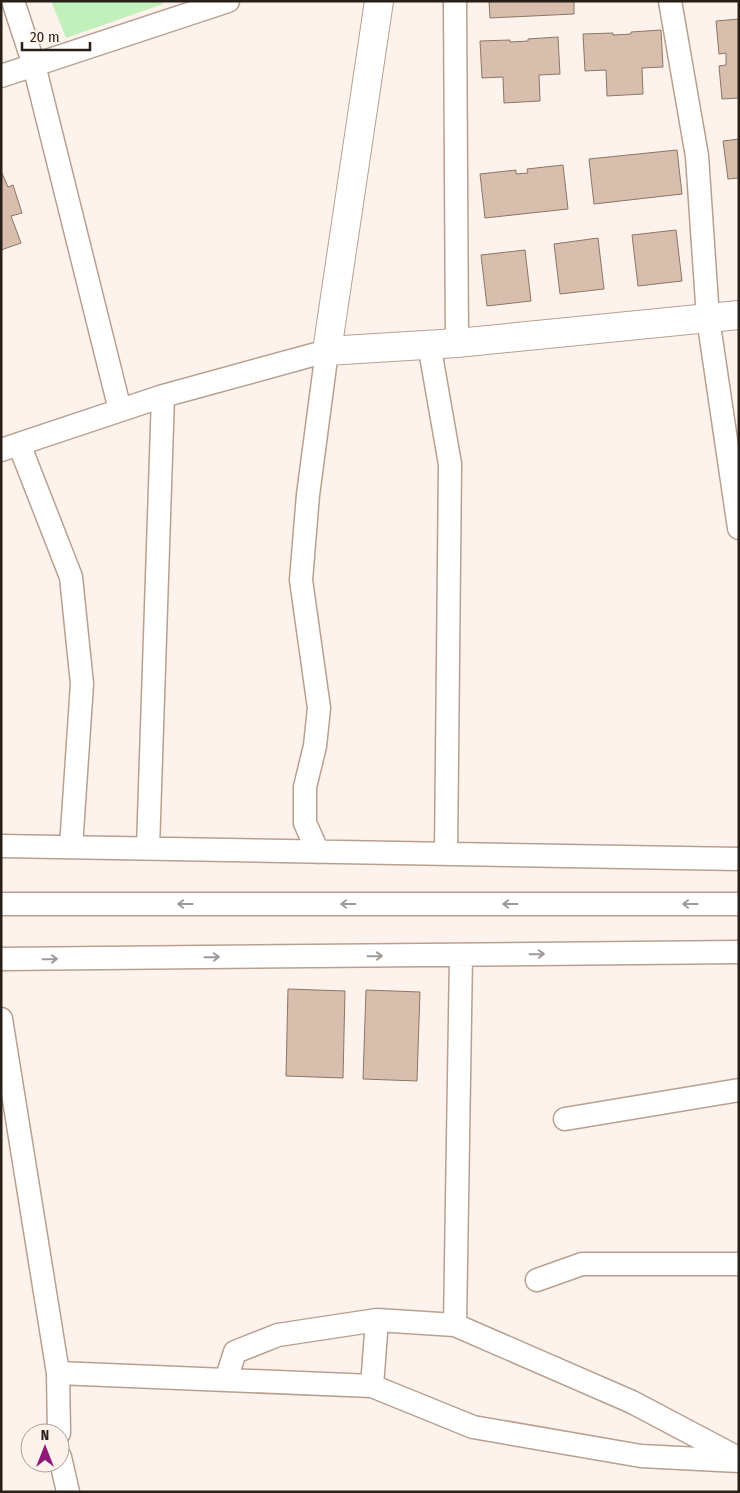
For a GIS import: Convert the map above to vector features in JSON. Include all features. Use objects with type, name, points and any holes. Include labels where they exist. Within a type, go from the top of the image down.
[{"type":"street","points":[[13,1],[34,65],[120,410]]},
{"type":"street","points":[[1,76],[188,8],[228,1]]},
{"type":"street","points":[[318,852],[305,823],[305,787],[315,746],[319,708],[301,580],[308,495],[327,351],[379,1]]},
{"type":"street","points":[[455,1],[457,342]]},
{"type":"street","points":[[670,1],[697,156],[708,318],[738,516]]},
{"type":"street","points":[[71,847],[82,684],[71,576],[10,447],[163,396],[327,351],[457,342],[739,315]]},
{"type":"street","points":[[429,344],[450,464],[446,854]]},
{"type":"street","points":[[148,848],[163,396]]},
{"type":"street","points":[[1,846],[739,859]]},
{"type":"street","points":[[1,904],[739,904]]},
{"type":"street","points":[[1,960],[739,952]]},
{"type":"street","points":[[455,1325],[461,955]]},
{"type":"street","points":[[1,1019],[58,1373],[59,1423]]},
{"type":"street","points":[[565,1119],[739,1090]]},
{"type":"street","points":[[537,1280],[582,1264],[739,1264]]},
{"type":"street","points":[[372,1386],[377,1320]]},
{"type":"street","points":[[226,1380],[235,1352],[278,1336],[377,1320],[455,1325],[632,1402],[739,1459]]},
{"type":"street","points":[[58,1373],[372,1386],[473,1427],[641,1456],[739,1459]]},
{"type":"street","points":[[64,1473],[68,1492]]},
{"type":"green space","points":[[51,1],[162,1],[163,4],[66,38]]},
{"type":"building","points":[[489,1],[574,1],[574,14],[490,18]]},
{"type":"building","points":[[739,19],[739,98],[722,99],[719,66],[726,65],[726,53],[719,54],[716,21]]},
{"type":"building","points":[[661,30],[663,67],[642,68],[643,94],[607,96],[606,70],[585,71],[583,34],[613,33],[613,35]]},
{"type":"building","points":[[558,37],[560,74],[539,75],[540,101],[504,103],[503,77],[482,78],[480,41],[510,40],[510,42]]},
{"type":"building","points":[[739,139],[739,178],[728,179],[723,141]]},
{"type":"building","points":[[677,150],[682,194],[594,204],[589,159]]},
{"type":"building","points":[[563,165],[568,209],[485,218],[480,174],[516,170],[516,174],[528,173],[527,169]]},
{"type":"building","points":[[1,171],[8,187],[13,185],[22,213],[11,216],[21,243],[1,250]]},
{"type":"building","points":[[676,230],[682,281],[638,286],[632,235]]},
{"type":"building","points":[[598,238],[604,289],[560,294],[554,244]]},
{"type":"building","points":[[525,250],[531,301],[487,306],[481,255]]},
{"type":"building","points":[[288,989],[345,991],[343,1078],[286,1076]]},
{"type":"building","points":[[366,990],[420,992],[417,1081],[363,1079]]}]
